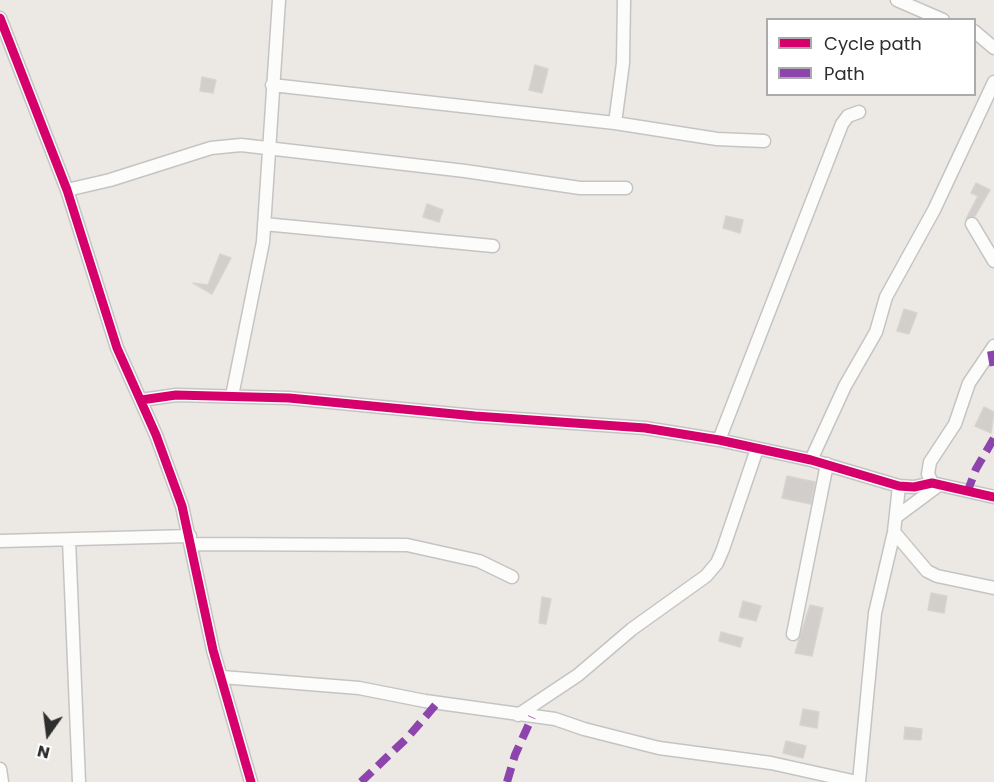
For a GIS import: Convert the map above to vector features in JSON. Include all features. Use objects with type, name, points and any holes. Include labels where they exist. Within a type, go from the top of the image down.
[{"type":"street","points":[[232,396],[263,242],[279,0]]},
{"type":"street","points":[[615,123],[623,63],[624,0]]},
{"type":"street","points":[[897,0],[938,18]]},
{"type":"street","points":[[0,18],[67,190],[105,314],[182,506],[200,594],[251,782]]},
{"type":"street","points":[[976,32],[994,48]]},
{"type":"street","points":[[811,460],[845,386],[876,332],[886,297],[934,210],[994,82]]},
{"type":"street","points":[[272,85],[615,123],[717,139],[764,141]]},
{"type":"street","points":[[719,440],[842,124],[848,116],[859,112]]},
{"type":"street","points":[[67,190],[110,180],[222,145],[269,146],[580,188],[626,188]]},
{"type":"street","points":[[264,224],[493,246]]},
{"type":"street","points":[[972,224],[994,261]]},
{"type":"street","points":[[935,484],[928,474],[930,462],[955,424],[969,383],[994,346]]},
{"type":"street","points":[[141,400],[176,394],[351,402],[475,416],[645,428],[719,440],[811,460],[899,486],[914,487],[935,484],[994,497]]},
{"type":"street","points":[[518,715],[578,675],[632,629],[706,576],[717,563],[723,549],[757,449]]},
{"type":"street","points":[[793,634],[827,464]]},
{"type":"street","points":[[896,517],[935,484]]},
{"type":"street","points":[[222,677],[359,688],[518,715],[555,719],[584,729],[659,748],[771,763],[858,782],[874,613],[894,532],[899,486]]},
{"type":"street","points":[[894,532],[927,571],[937,576],[994,588]]},
{"type":"street","points":[[69,540],[79,782]]},
{"type":"street","points":[[0,541],[190,540],[407,544],[479,561],[512,577]]},
{"type":"street","points":[[0,769],[2,782]]},
{"type":"building","points":[[535,65],[548,69],[542,93],[529,90]]},
{"type":"building","points":[[202,77],[216,80],[213,93],[200,91]]},
{"type":"building","points":[[976,183],[990,190],[975,216],[966,219],[978,196],[971,193]]},
{"type":"building","points":[[427,204],[443,210],[439,222],[423,217]]},
{"type":"building","points":[[726,216],[743,220],[740,233],[723,228]]},
{"type":"building","points":[[220,254],[231,258],[212,294],[193,283],[208,285]]},
{"type":"building","points":[[904,309],[917,313],[909,334],[897,331]]},
{"type":"building","points":[[984,407],[994,412],[991,433],[975,426]]},
{"type":"building","points":[[787,476],[815,482],[811,504],[782,498]]},
{"type":"building","points":[[931,593],[947,596],[944,613],[928,610]]},
{"type":"building","points":[[542,597],[551,599],[546,624],[539,623]]},
{"type":"building","points":[[743,601],[761,606],[756,621],[739,617]]},
{"type":"building","points":[[810,605],[823,608],[812,656],[795,653]]},
{"type":"building","points":[[721,632],[743,638],[740,647],[719,641]]},
{"type":"building","points":[[803,709],[819,712],[817,728],[800,725]]},
{"type":"building","points":[[905,727],[922,729],[921,740],[904,739]]},
{"type":"building","points":[[786,741],[806,746],[803,758],[783,753]]},
{"type":"marked path","points":[[991,351],[994,368]]},
{"type":"marked path","points":[[967,493],[976,469],[994,438]]},
{"type":"marked path","points":[[361,782],[408,737],[438,702]]},
{"type":"marked path","points":[[507,782],[515,755],[532,717]]},
{"type":"cycle path","points":[[0,18],[67,190],[117,348],[156,435],[182,506],[213,650],[251,782]]},
{"type":"cycle path","points":[[141,400],[176,395],[289,398],[475,416],[645,428],[719,440],[811,460],[899,486],[914,487],[932,483],[994,497]]}]
